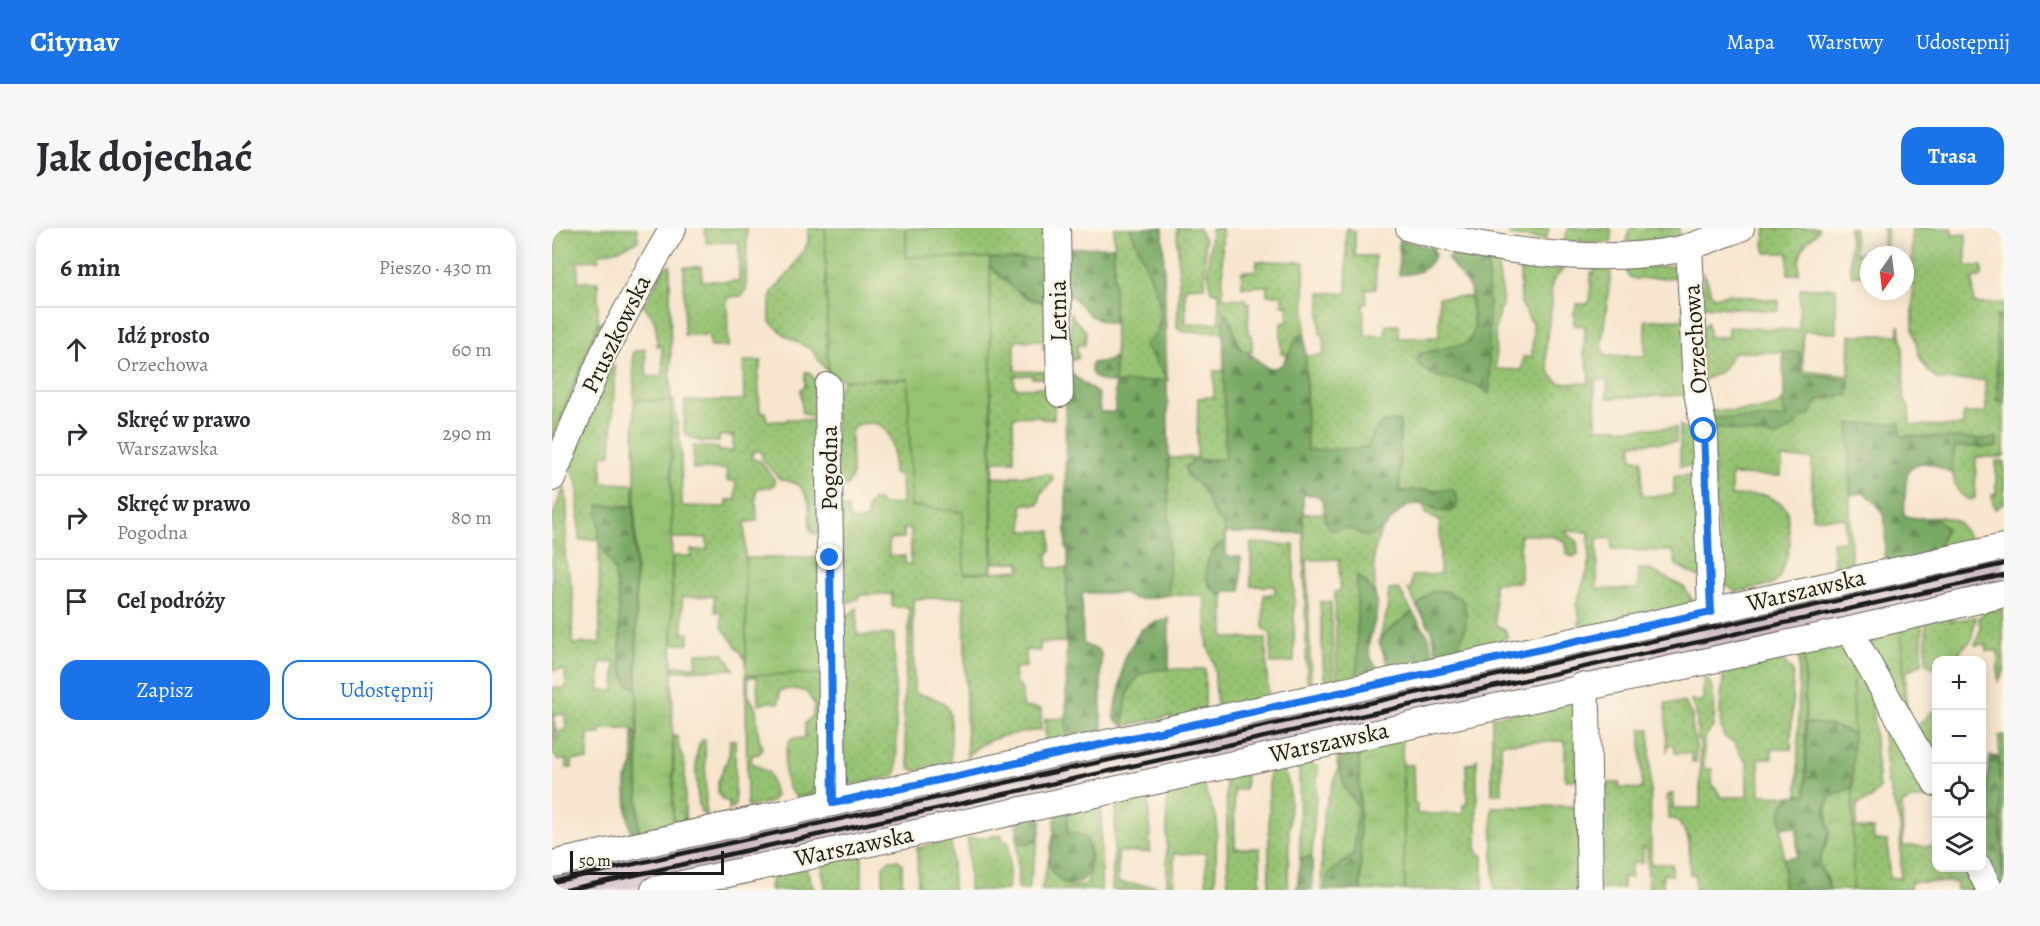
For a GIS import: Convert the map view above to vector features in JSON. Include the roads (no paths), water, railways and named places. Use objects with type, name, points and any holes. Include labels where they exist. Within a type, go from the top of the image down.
[{"type":"street","name":"Pruszkowska","points":[[552,478],[603,354],[674,228]]},
{"type":"street","name":"Letnia","points":[[1057,228],[1060,394]]},
{"type":"street","points":[[1409,228],[1510,249],[1564,255],[1627,255],[1689,247],[1741,228]]},
{"type":"street","name":"Orzechowa","points":[[1689,247],[1696,386],[1705,436],[1711,612]]},
{"type":"street","name":"Pogodna","points":[[828,386],[833,803]]},
{"type":"street","name":"Warszawska","points":[[552,864],[2004,547]]},
{"type":"street","name":"Warszawska","points":[[654,890],[1582,686],[1850,630],[2004,594]]},
{"type":"street","points":[[1850,630],[1932,776]]},
{"type":"street","points":[[1582,686],[1587,708],[1590,890]]},
{"type":"street","points":[[1981,872],[1990,890]]},
{"type":"railway","points":[[552,882],[2004,564]]},
{"type":"railway","points":[[566,890],[2004,575]]}]
